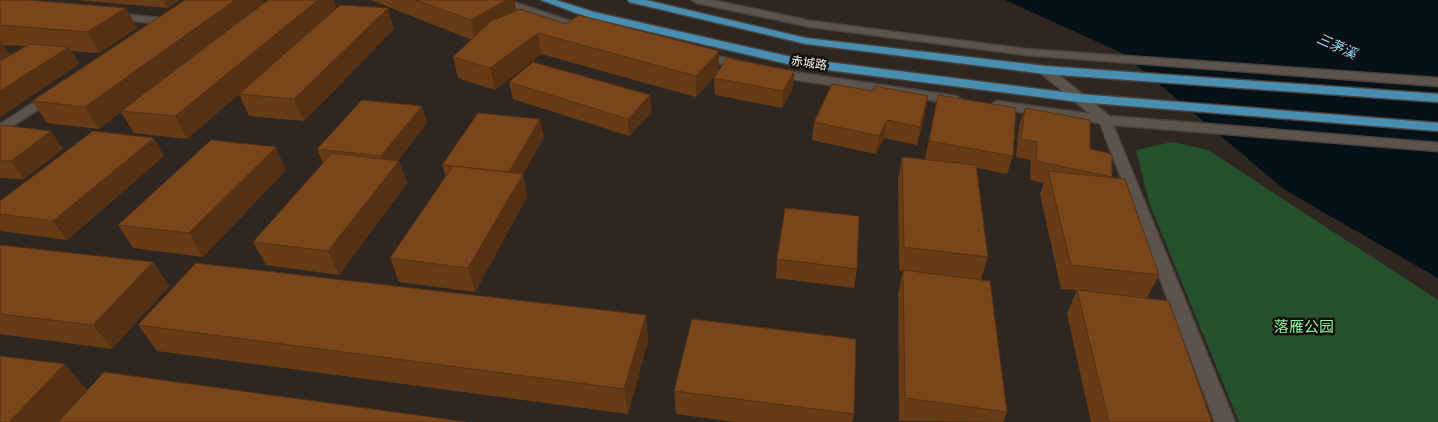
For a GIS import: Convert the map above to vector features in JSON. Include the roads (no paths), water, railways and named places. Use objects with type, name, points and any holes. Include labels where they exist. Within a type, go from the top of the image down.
[{"type":"main road","name":"赤城路","points":[[546,0],[591,15],[796,62],[1079,98],[1438,127]]},
{"type":"main road","name":"赤城路","points":[[633,0],[806,41],[1045,70],[1438,98]]},
{"type":"lane","points":[[497,0],[594,30]]},
{"type":"lane","points":[[697,0],[811,24],[1025,52],[1438,82]]},
{"type":"lane","points":[[95,15],[166,18],[146,32]]},
{"type":"lane","points":[[690,53],[786,76],[969,102]]},
{"type":"lane","points":[[1045,70],[1105,120],[1225,422]]},
{"type":"lane","points":[[0,130],[65,86]]},
{"type":"lane","points":[[989,104],[1105,120],[1438,147]]},
{"type":"water","name":"三茅溪","points":[[1005,0],[1438,0],[1438,278],[1285,190],[1122,53]]},
{"type":"park label","name":"落雁公园","points":[[1304,327]]}]
